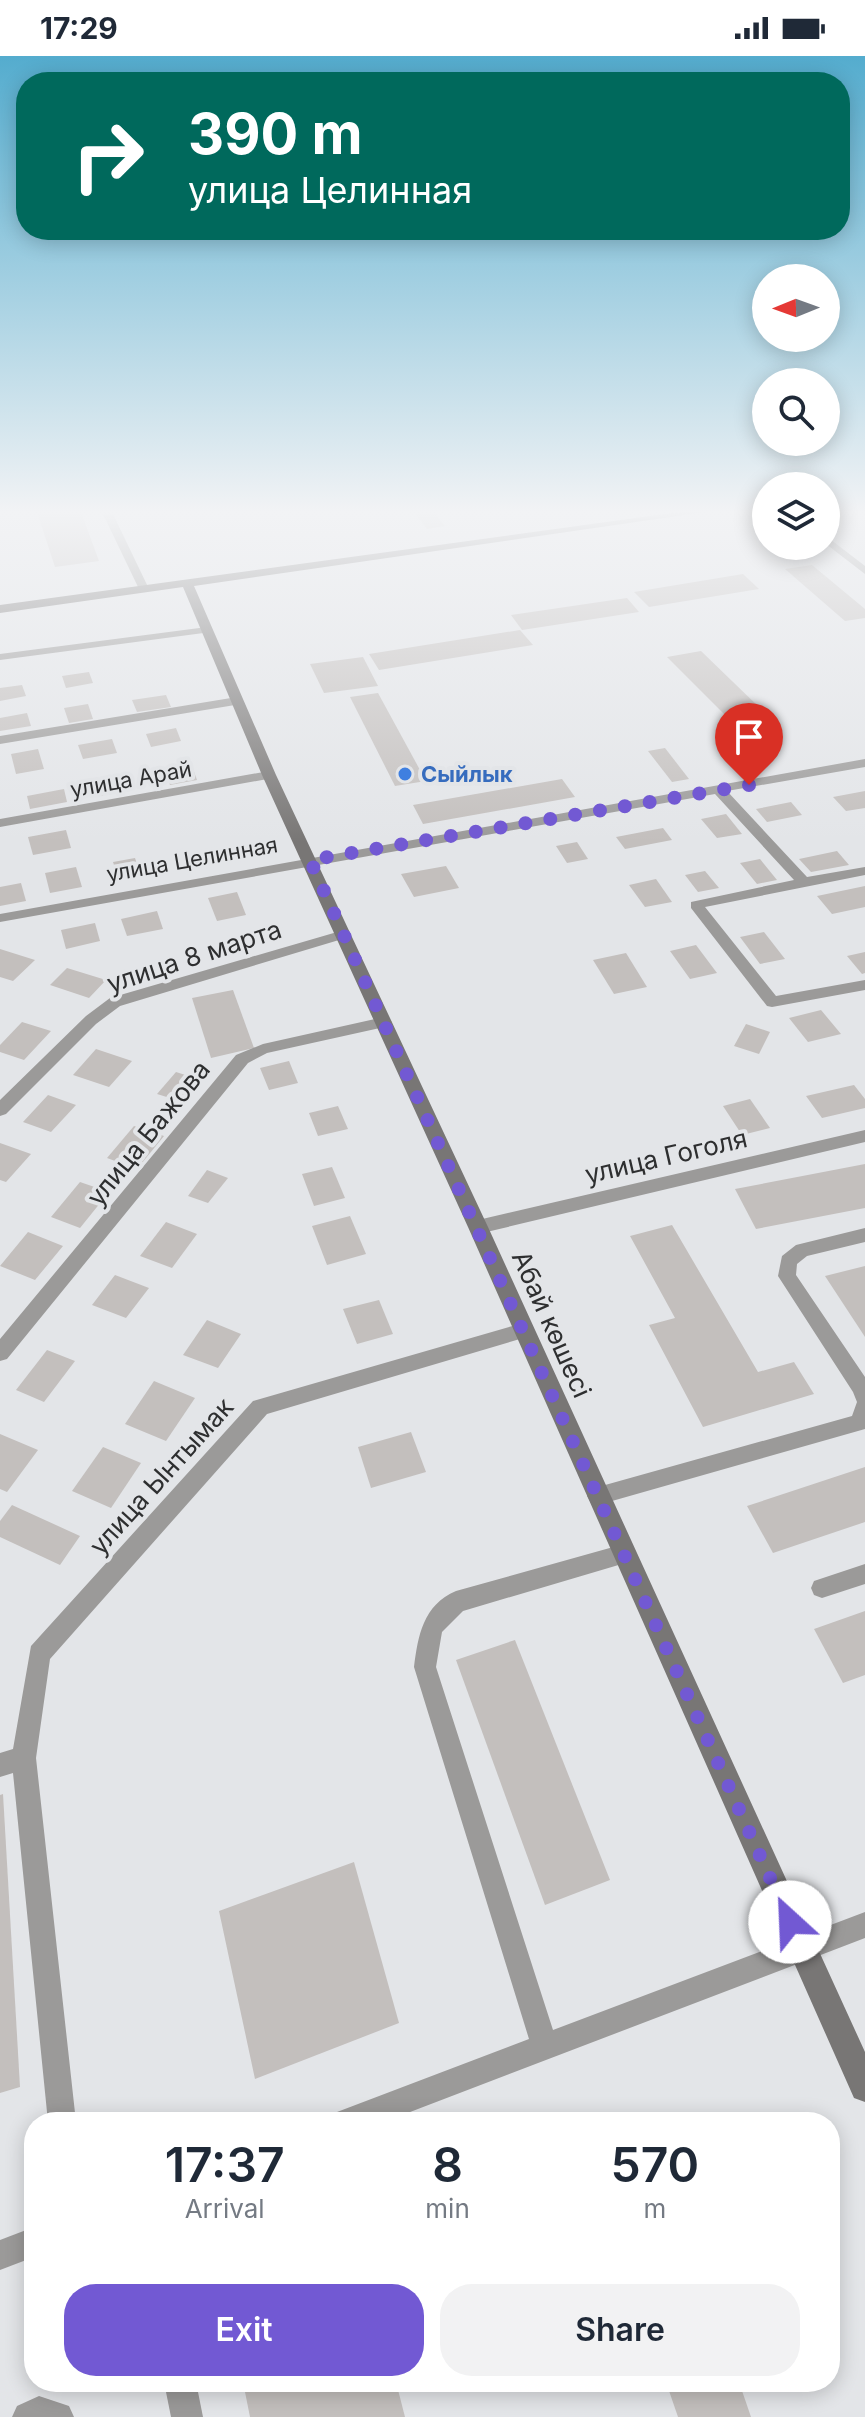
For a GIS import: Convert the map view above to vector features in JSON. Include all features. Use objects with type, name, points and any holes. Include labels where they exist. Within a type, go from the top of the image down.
[{"type":"street","name":"Абай көшесі","points":[[204,622],[269,775],[478,1227],[865,2087]]},
{"type":"street","points":[[0,657],[207,630]]},
{"type":"street","points":[[0,740],[237,701]]},
{"type":"street","name":"улица Целинная","points":[[0,918],[310,860],[865,763]]},
{"type":"street","name":"улица Арай","points":[[0,823],[269,775]]},
{"type":"street","points":[[719,790],[804,882]]},
{"type":"street","points":[[865,871],[696,905],[772,1002],[865,985]]},
{"type":"street","name":"улица 8 марта","points":[[0,1110],[91,1020],[115,1002],[344,934]]},
{"type":"street","name":"улица Бажова","points":[[0,1353],[242,1059],[263,1049],[384,1022]]},
{"type":"street","name":"улица Гоголя","points":[[478,1227],[865,1136]]},
{"type":"street","points":[[598,1496],[860,1422],[865,1402],[862,1389],[787,1276],[788,1261],[802,1250],[865,1235]]},
{"type":"street","name":"улица Ынтымак","points":[[61,2112],[12,1762],[39,1654],[260,1407],[523,1331]]},
{"type":"street","points":[[545,2046],[425,1667],[431,1627],[456,1602],[624,1554]]},
{"type":"street","points":[[822,1588],[865,1574]]},
{"type":"street","points":[[373,2112],[865,1925]]},
{"type":"street","points":[[0,2255],[24,2246]]},
{"type":"street","points":[[182,2392],[187,2417]]},
{"type":"street","points":[[28,2417],[39,2412],[58,2417]]},
{"type":"building","points":[[516,622],[573,622],[522,630]]},
{"type":"building","points":[[520,630],[533,645],[379,670],[369,654]]},
{"type":"building","points":[[701,651],[763,711],[727,717],[667,657]]},
{"type":"building","points":[[363,657],[378,686],[324,693],[310,664]]},
{"type":"building","points":[[89,672],[93,683],[66,688],[62,676]]},
{"type":"building","points":[[22,685],[26,696],[0,701],[0,688]]},
{"type":"building","points":[[378,693],[426,781],[395,786],[350,697]]},
{"type":"building","points":[[166,695],[171,707],[137,712],[132,700]]},
{"type":"building","points":[[88,704],[93,719],[69,723],[64,708]]},
{"type":"building","points":[[27,713],[31,726],[0,731],[0,718]]},
{"type":"building","points":[[176,728],[181,741],[151,747],[146,734]]},
{"type":"building","points":[[112,739],[117,753],[83,759],[78,745]]},
{"type":"building","points":[[665,748],[689,779],[672,782],[648,751]]},
{"type":"building","points":[[38,749],[44,769],[16,774],[11,754]]},
{"type":"building","points":[[192,766],[197,780],[170,785],[164,771]]},
{"type":"building","points":[[124,779],[129,791],[94,797],[90,785]]},
{"type":"building","points":[[562,779],[575,797],[423,824],[413,805]]},
{"type":"building","points":[[64,789],[67,802],[30,809],[27,796]]},
{"type":"building","points":[[865,791],[865,808],[846,811],[833,797]]},
{"type":"building","points":[[791,802],[802,815],[767,822],[756,809]]},
{"type":"building","points":[[726,814],[742,834],[717,838],[701,819]]},
{"type":"building","points":[[663,828],[672,840],[625,849],[616,837]]},
{"type":"building","points":[[66,830],[71,848],[33,855],[28,837]]},
{"type":"building","points":[[577,842],[588,859],[567,863],[556,846]]},
{"type":"building","points":[[220,847],[227,862],[193,869],[187,854]]},
{"type":"building","points":[[837,851],[849,865],[811,872],[799,859]]},
{"type":"building","points":[[135,858],[140,873],[118,877],[113,862]]},
{"type":"building","points":[[760,859],[777,880],[757,884],[740,863]]},
{"type":"building","points":[[446,866],[459,888],[414,897],[401,874]]},
{"type":"building","points":[[76,867],[82,887],[50,893],[45,873]]},
{"type":"building","points":[[705,871],[719,888],[698,892],[685,875]]},
{"type":"building","points":[[656,879],[672,902],[645,907],[629,885]]},
{"type":"building","points":[[21,883],[26,901],[0,906],[0,887]]},
{"type":"building","points":[[865,886],[865,907],[832,914],[817,896]]},
{"type":"building","points":[[237,892],[246,915],[217,921],[208,898]]},
{"type":"building","points":[[157,911],[163,929],[127,936],[121,919]]},
{"type":"building","points":[[95,923],[100,941],[66,949],[61,930]]},
{"type":"building","points":[[764,932],[785,959],[760,964],[740,937]]},
{"type":"building","points":[[696,945],[717,973],[690,979],[670,951]]},
{"type":"building","points":[[0,949],[35,960],[13,981],[0,977]]},
{"type":"building","points":[[865,952],[865,973],[862,974],[847,956]]},
{"type":"building","points":[[626,953],[647,987],[614,994],[593,960]]},
{"type":"building","points":[[67,968],[106,980],[89,998],[50,985]]},
{"type":"building","points":[[233,990],[254,1048],[211,1058],[192,998]]},
{"type":"building","points":[[821,1010],[841,1034],[808,1042],[789,1018]]},
{"type":"building","points":[[22,1022],[51,1031],[24,1060],[0,1052],[0,1045]]},
{"type":"building","points":[[746,1024],[770,1032],[759,1054],[734,1046]]},
{"type":"building","points":[[96,1049],[132,1061],[109,1087],[73,1075]]},
{"type":"building","points":[[289,1061],[298,1083],[269,1090],[260,1068]]},
{"type":"building","points":[[176,1072],[201,1080],[183,1102],[157,1094]]},
{"type":"building","points":[[854,1085],[865,1099],[865,1108],[822,1118],[806,1096]]},
{"type":"building","points":[[48,1095],[76,1105],[51,1132],[23,1122]]},
{"type":"building","points":[[750,1099],[770,1128],[742,1135],[723,1106]]},
{"type":"building","points":[[338,1106],[348,1129],[318,1136],[309,1113]]},
{"type":"building","points":[[134,1126],[164,1136],[137,1169],[107,1158]]},
{"type":"building","points":[[0,1143],[31,1154],[6,1182],[0,1180]]},
{"type":"building","points":[[865,1164],[865,1208],[756,1229],[735,1189]]},
{"type":"building","points":[[332,1167],[345,1198],[314,1206],[302,1174]]},
{"type":"building","points":[[207,1170],[228,1178],[208,1203],[188,1196]]},
{"type":"building","points":[[80,1182],[109,1192],[80,1228],[51,1217]]},
{"type":"building","points":[[350,1216],[366,1254],[327,1265],[312,1226]]},
{"type":"building","points":[[166,1222],[197,1234],[172,1268],[140,1256]]},
{"type":"building","points":[[672,1225],[758,1372],[794,1362],[814,1394],[703,1427],[649,1325],[675,1318],[630,1236]]},
{"type":"building","points":[[28,1232],[63,1246],[35,1280],[0,1266]]},
{"type":"building","points":[[865,1266],[865,1337],[825,1276]]},
{"type":"building","points":[[115,1275],[149,1288],[126,1318],[92,1305]]},
{"type":"building","points":[[379,1300],[393,1334],[357,1344],[343,1309]]},
{"type":"building","points":[[207,1320],[241,1334],[218,1368],[183,1355]]},
{"type":"building","points":[[47,1350],[75,1361],[44,1402],[16,1390]]},
{"type":"building","points":[[154,1381],[195,1398],[166,1441],[125,1424]]},
{"type":"building","points":[[411,1432],[426,1472],[371,1488],[358,1447]]},
{"type":"building","points":[[0,1434],[38,1450],[7,1492],[0,1489]]},
{"type":"building","points":[[103,1447],[141,1463],[111,1508],[72,1491]]},
{"type":"building","points":[[865,1467],[865,1522],[773,1553],[747,1506]]},
{"type":"building","points":[[12,1505],[80,1536],[60,1565],[0,1537],[0,1521]]},
{"type":"building","points":[[865,1611],[865,1675],[843,1683],[814,1629]]},
{"type":"building","points":[[515,1640],[610,1880],[545,1905],[456,1660]]},
{"type":"building","points":[[3,1794],[20,2087],[0,2093],[0,1795]]},
{"type":"building","points":[[354,1862],[399,2023],[255,2079],[219,1911]]},
{"type":"building","points":[[245,2392],[399,2392],[405,2417],[250,2417]]},
{"type":"building","points":[[669,2392],[742,2392],[751,2417],[678,2417]]},
{"type":"place","name":"Сыйлык","points":[[405,774]]},
{"type":"route","points":[[749,785],[310,860],[790,1922]]}]
